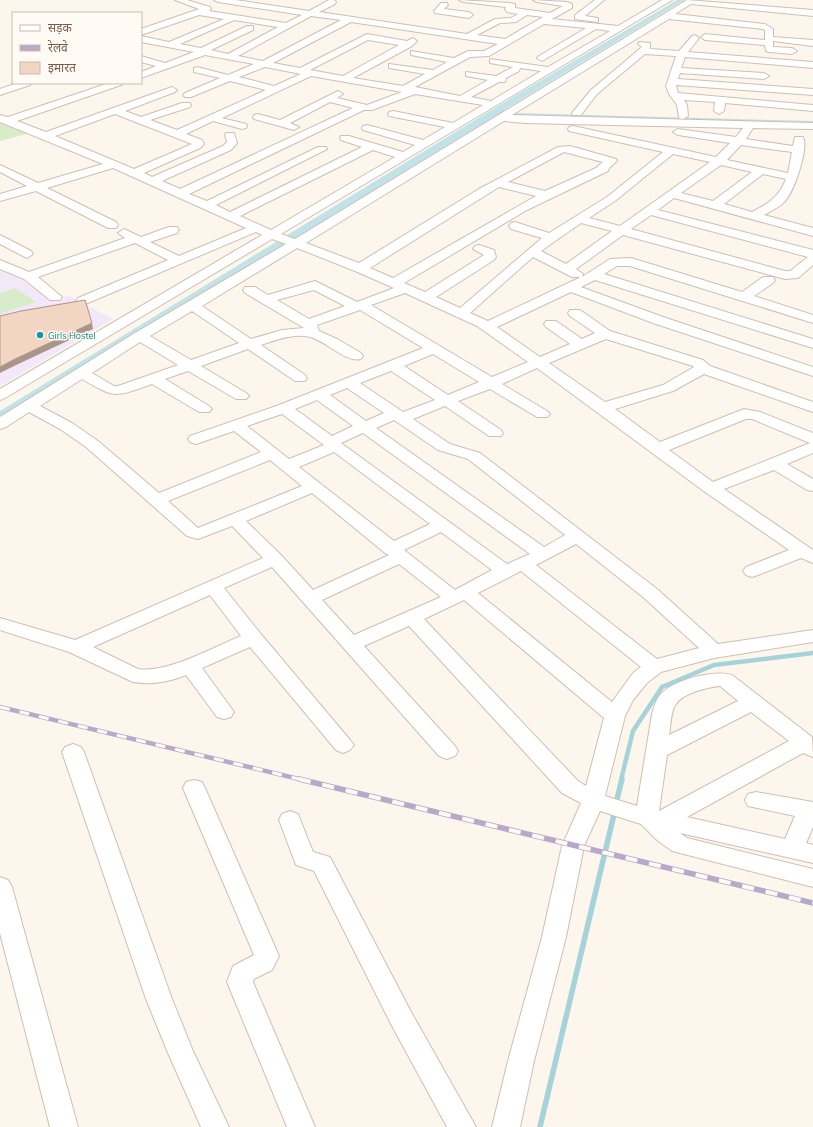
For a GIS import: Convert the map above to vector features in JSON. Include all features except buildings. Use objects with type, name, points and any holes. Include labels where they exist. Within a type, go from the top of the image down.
[{"type":"street","points":[[142,32],[207,9],[179,0]]},
{"type":"street","points":[[218,0],[386,25],[420,34],[467,37],[505,42]]},
{"type":"street","points":[[228,57],[335,3],[315,0]]},
{"type":"street","points":[[463,0],[486,1],[512,6],[509,10],[551,16]]},
{"type":"street","points":[[538,0],[591,7]]},
{"type":"street","points":[[593,23],[578,17],[600,0]]},
{"type":"street","points":[[0,395],[284,239],[468,126],[479,112],[600,41],[620,23],[668,0]]},
{"type":"street","points":[[772,0],[767,28],[768,49],[799,52]]},
{"type":"street","points":[[458,24],[486,1]]},
{"type":"street","points":[[508,115],[692,1],[718,5],[736,3],[770,10],[813,13]]},
{"type":"street","points":[[733,16],[736,3]]},
{"type":"street","points":[[444,5],[438,11],[469,15]]},
{"type":"street","points":[[328,99],[370,108],[393,99],[412,89],[434,73],[470,54],[485,54],[569,5]]},
{"type":"street","points":[[699,20],[718,5]]},
{"type":"street","points":[[198,12],[288,26]]},
{"type":"street","points":[[467,37],[500,20],[513,20],[526,12]]},
{"type":"street","points":[[542,58],[577,37],[603,13]]},
{"type":"street","points":[[344,79],[409,44],[420,34],[453,14]]},
{"type":"street","points":[[668,16],[813,35]]},
{"type":"street","points":[[170,45],[232,18]]},
{"type":"street","points":[[386,25],[400,18]]},
{"type":"street","points":[[141,120],[187,100],[228,78],[263,64],[350,19]]},
{"type":"street","points":[[542,21],[620,23]]},
{"type":"street","points":[[337,26],[356,29]]},
{"type":"street","points":[[142,75],[203,52],[250,28]]},
{"type":"street","points":[[683,116],[683,105],[672,91],[673,82],[681,54],[693,34],[768,41],[813,43]]},
{"type":"street","points":[[142,45],[165,36]]},
{"type":"street","points":[[705,37],[724,36]]},
{"type":"street","points":[[718,50],[724,36]]},
{"type":"street","points":[[178,134],[274,89],[369,37],[409,44]]},
{"type":"street","points":[[577,37],[600,41]]},
{"type":"street","points":[[142,39],[305,72],[493,104]]},
{"type":"street","points":[[577,113],[594,92],[620,69],[644,51],[647,45],[626,41]]},
{"type":"street","points":[[347,48],[362,50]]},
{"type":"street","points":[[644,51],[813,64]]},
{"type":"street","points":[[414,53],[456,61]]},
{"type":"street","points":[[142,59],[165,66]]},
{"type":"street","points":[[493,61],[550,70]]},
{"type":"street","points":[[762,89],[765,61]]},
{"type":"street","points":[[590,63],[620,69]]},
{"type":"street","points":[[392,66],[434,73]]},
{"type":"street","points":[[463,98],[516,69]]},
{"type":"street","points":[[197,70],[274,89]]},
{"type":"street","points":[[676,70],[764,76]]},
{"type":"street","points":[[469,74],[527,84]]},
{"type":"street","points":[[282,124],[362,82]]},
{"type":"street","points":[[673,82],[813,92]]},
{"type":"street","points":[[0,92],[23,84]]},
{"type":"street","points":[[3,119],[115,84]]},
{"type":"street","points":[[147,84],[172,90],[187,100],[204,98]]},
{"type":"street","points":[[349,88],[393,99]]},
{"type":"street","points":[[46,136],[172,90]]},
{"type":"street","points":[[676,96],[813,108]]},
{"type":"street","points":[[718,116],[720,100]]},
{"type":"street","points":[[420,101],[479,112]]},
{"type":"street","points":[[762,103],[762,117]]},
{"type":"street","points":[[181,193],[363,107]]},
{"type":"street","points":[[116,110],[198,142],[199,144],[135,173]]},
{"type":"street","points":[[0,424],[140,336],[193,306],[364,180],[424,144],[468,126],[508,115],[577,113],[813,119]]},
{"type":"street","points":[[393,114],[468,126]]},
{"type":"street","points":[[508,115],[665,126],[813,126]]},
{"type":"street","points":[[508,115],[791,177]]},
{"type":"street","points":[[258,117],[312,131]]},
{"type":"street","points":[[212,118],[242,126]]},
{"type":"street","points":[[3,119],[135,173],[256,228],[360,268],[462,313],[487,327],[539,362],[603,408],[657,450],[808,555]]},
{"type":"street","points":[[567,269],[719,161],[746,133],[749,125]]},
{"type":"street","points":[[665,126],[700,136],[798,150]]},
{"type":"street","points":[[647,145],[665,126]]},
{"type":"street","points":[[754,216],[781,199],[786,192],[798,150],[801,126]]},
{"type":"street","points":[[367,128],[424,144]]},
{"type":"street","points":[[153,181],[227,148],[232,143],[230,135]]},
{"type":"street","points":[[462,313],[551,237],[611,199],[637,177],[700,136]]},
{"type":"street","points":[[345,138],[404,156]]},
{"type":"street","points":[[231,216],[372,146]]},
{"type":"street","points":[[714,206],[759,170],[776,148]]},
{"type":"street","points":[[208,206],[322,149]]},
{"type":"street","points":[[82,373],[116,391],[251,344],[283,334],[310,328],[400,286],[516,210],[602,168],[612,161],[570,149],[562,149],[498,184],[360,268]]},
{"type":"street","points":[[0,198],[114,164]]},
{"type":"street","points":[[326,168],[364,180]]},
{"type":"street","points":[[602,168],[637,177]]},
{"type":"street","points":[[1,170],[112,225]]},
{"type":"street","points":[[498,184],[546,195]]},
{"type":"street","points":[[672,194],[813,232]]},
{"type":"street","points":[[649,212],[813,254]]},
{"type":"street","points":[[799,228],[813,217]]},
{"type":"street","points":[[580,219],[788,276],[793,275],[813,259]]},
{"type":"street","points":[[515,226],[551,237]]},
{"type":"street","points":[[83,301],[177,260],[256,228]]},
{"type":"street","points":[[29,276],[137,240],[173,230]]},
{"type":"street","points":[[123,233],[177,260]]},
{"type":"street","points":[[727,260],[752,238]]},
{"type":"street","points":[[0,239],[27,254]]},
{"type":"street","points":[[426,297],[490,257],[490,253],[479,249]]},
{"type":"street","points":[[532,252],[567,269],[590,277],[813,344]]},
{"type":"street","points":[[487,327],[590,277],[614,262],[624,261],[812,317]]},
{"type":"street","points":[[1,265],[29,276],[55,297]]},
{"type":"street","points":[[744,297],[768,280]]},
{"type":"street","points":[[268,300],[315,284],[359,306],[542,414]]},
{"type":"street","points":[[570,287],[658,320],[813,372]]},
{"type":"street","points":[[250,290],[356,356]]},
{"type":"street","points":[[193,306],[300,378]]},
{"type":"street","points":[[575,313],[604,334],[698,363],[705,369],[813,407]]},
{"type":"street","points":[[551,324],[580,344]]},
{"type":"street","points":[[286,466],[363,428],[491,383],[604,334]]},
{"type":"street","points":[[140,336],[241,396]]},
{"type":"street","points":[[196,439],[284,408],[434,350]]},
{"type":"street","points":[[394,366],[494,433]]},
{"type":"street","points":[[603,408],[668,388],[699,370],[705,369]]},
{"type":"street","points":[[153,378],[204,408]]},
{"type":"street","points":[[349,383],[444,447],[474,456],[650,593],[714,651]]},
{"type":"street","points":[[318,394],[363,428],[543,554]]},
{"type":"street","points":[[29,406],[66,426],[92,444],[193,532],[198,534],[313,487]]},
{"type":"street","points":[[284,408],[505,571]]},
{"type":"street","points":[[657,450],[744,414],[755,415],[813,439]]},
{"type":"street","points":[[236,425],[396,552],[460,595],[615,716]]},
{"type":"street","points":[[711,488],[775,464],[813,447]]},
{"type":"street","points":[[157,500],[271,454]]},
{"type":"street","points":[[775,464],[813,486]]},
{"type":"street","points":[[234,519],[275,559],[447,751]]},
{"type":"street","points":[[310,598],[443,525]]},
{"type":"street","points":[[352,644],[460,595],[577,536]]},
{"type":"street","points":[[752,571],[808,555]]},
{"type":"street","points":[[76,647],[275,559]]},
{"type":"street","points":[[524,564],[654,667]]},
{"type":"street","points":[[213,586],[253,638],[344,745]]},
{"type":"street","points":[[411,617],[570,787],[598,803],[802,852],[811,810],[756,800]]},
{"type":"street","points":[[0,624],[76,647],[133,675],[144,677],[169,674],[253,638]]},
{"type":"street","points":[[506,1127],[521,1061],[554,938],[573,846],[598,803],[615,716],[625,697],[640,678],[654,667],[714,651],[813,636]]},
{"type":"street","points":[[190,666],[224,712]]},
{"type":"street","points":[[715,678],[720,678],[729,682],[809,746],[647,816],[656,750],[665,704],[677,692],[715,678]]},
{"type":"street","points":[[656,750],[753,702]]},
{"type":"street","points":[[73,752],[159,999],[181,1053],[215,1127]]},
{"type":"street","points":[[194,788],[267,956],[263,963],[242,974],[240,982],[295,1125]]},
{"type":"street","points":[[647,816],[669,837],[680,845],[813,878]]},
{"type":"street","points":[[290,820],[304,859],[322,864],[401,1018],[462,1127]]},
{"type":"street","points":[[0,887],[64,1127]]},
{"type":"shaded area","points":[[0,267],[54,300],[69,296],[113,319],[0,386]]},
{"type":"green space","points":[[0,121],[30,133],[0,141]]},
{"type":"green space","points":[[15,288],[36,302],[0,314],[0,293]]},
{"type":"waterway","points":[[497,111],[681,0]]},
{"type":"waterway","points":[[0,416],[497,111]]},
{"type":"waterway","points":[[497,111],[515,115],[813,123]]},
{"type":"waterway","points":[[621,780],[633,731],[662,687],[714,665],[813,653]]},
{"type":"waterway","points":[[616,803],[622,779]]},
{"type":"waterway","points":[[540,1127],[615,810]]},
{"type":"railway","points":[[0,707],[303,780]]},
{"type":"railway","points":[[299,779],[813,903]]},
{"type":"place","name":"Girls Hostel","points":[[40,335]]}]
